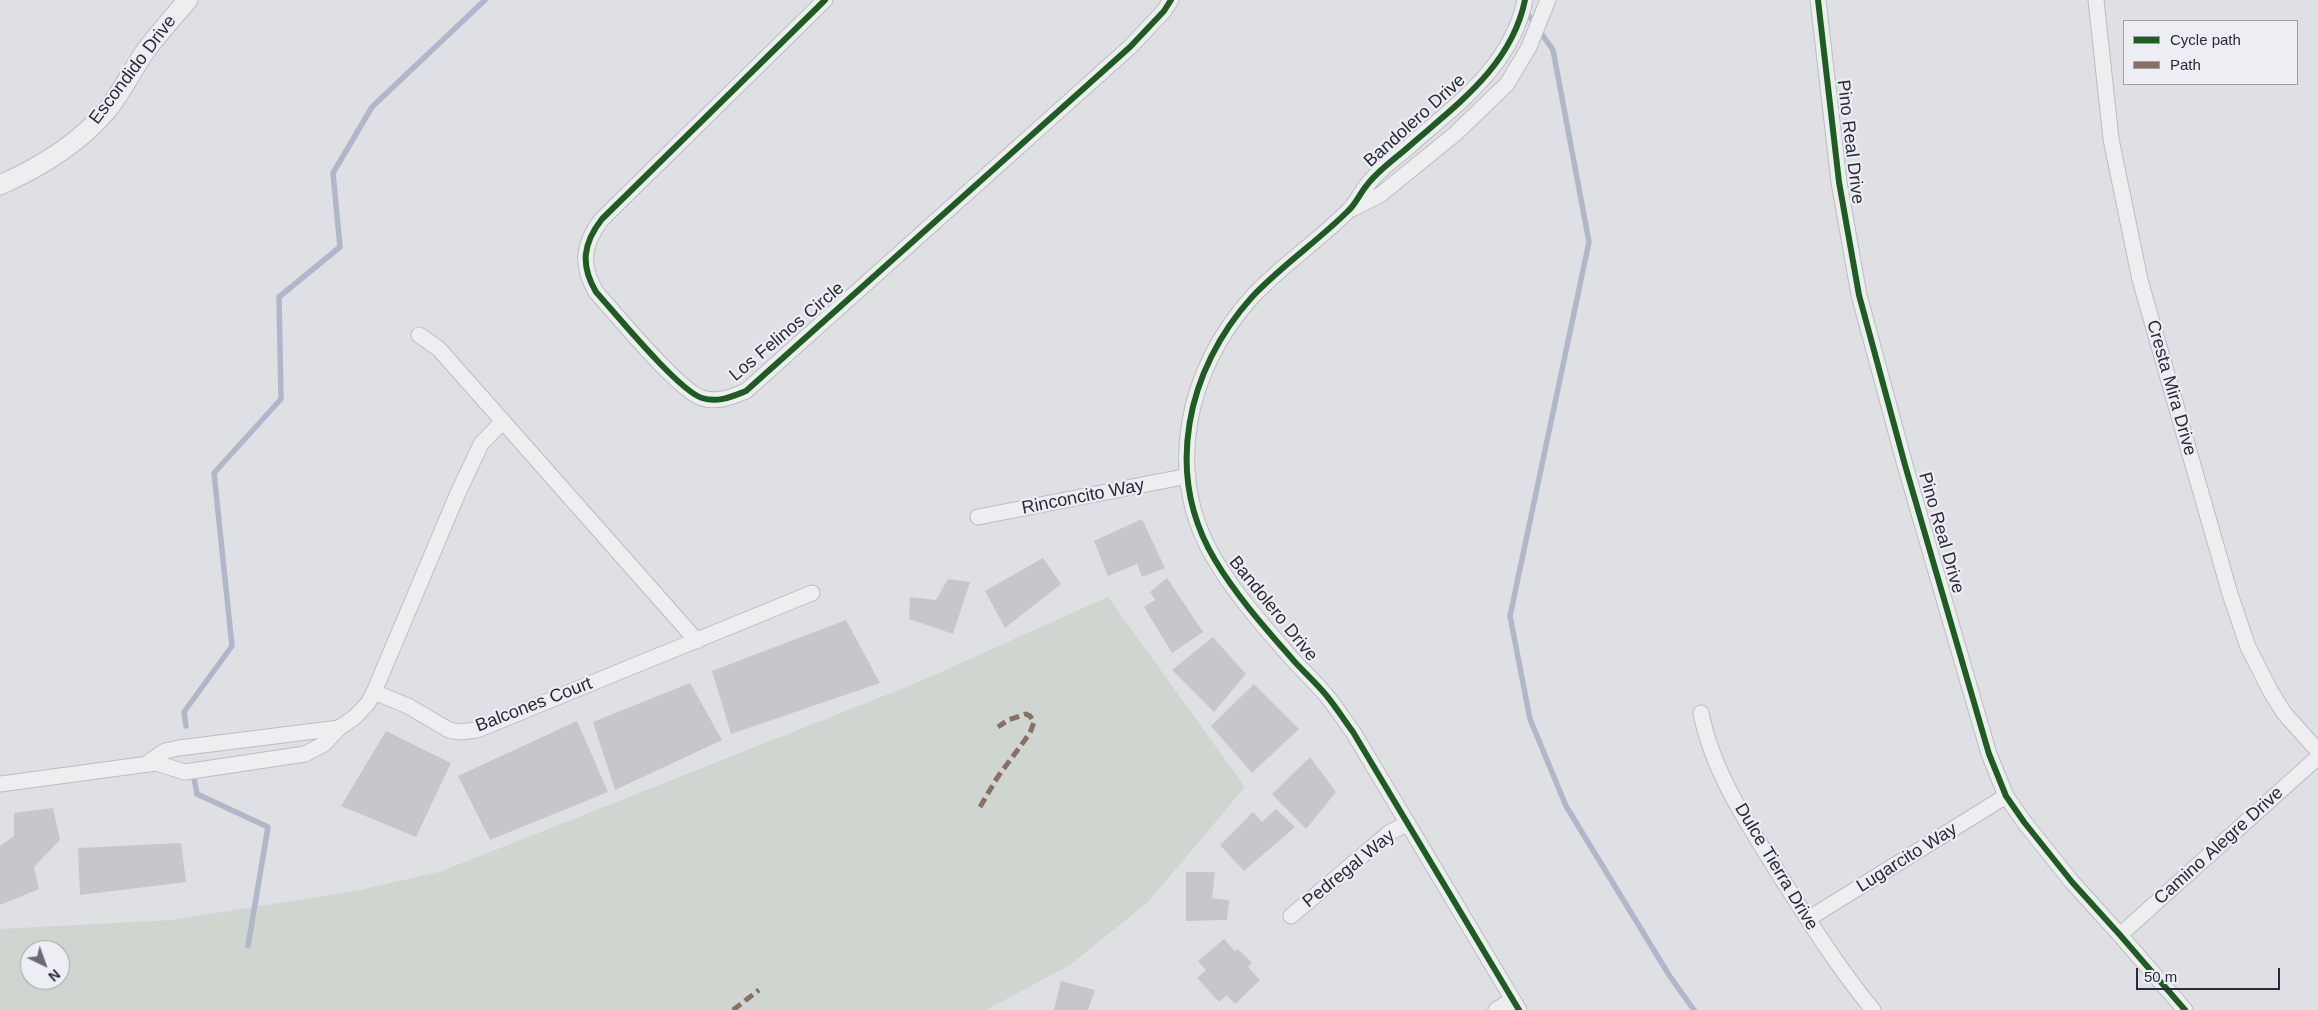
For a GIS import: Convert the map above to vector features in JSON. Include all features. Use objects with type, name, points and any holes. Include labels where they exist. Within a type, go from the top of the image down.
[{"type":"street","name":"Escondido Drive","points":[[0,185],[23,175],[62,152],[84,133],[109,108],[144,53],[188,0]]},
{"type":"street","name":"Los Felinos Circle","points":[[825,0],[602,219],[590,238],[585,256],[588,278],[596,292],[680,383],[699,397],[719,400],[746,391],[1130,47],[1164,11],[1170,0]]},
{"type":"street","name":"Bandolero Drive","points":[[1496,1010],[1516,1005],[1353,732],[1325,694],[1295,662],[1237,592],[1216,561],[1206,543],[1195,511],[1186,458],[1188,426],[1201,376],[1213,351],[1231,323],[1254,296],[1351,209],[1368,184],[1482,82],[1510,42],[1525,0]]},
{"type":"street","name":"Bandolero Drive","points":[[1351,209],[1380,196],[1455,134],[1507,84],[1529,47],[1548,0]]},
{"type":"street","name":"Pino Real Drive","points":[[1818,0],[1839,182],[1859,295],[1906,466],[1973,694],[1981,728],[2006,796],[2072,882],[2185,1010]]},
{"type":"street","name":"Cresta Mira Drive","points":[[2096,0],[2111,139],[2140,280],[2230,594],[2248,647],[2270,692],[2284,713],[2318,751]]},
{"type":"street","points":[[418,335],[439,349],[502,422],[593,521],[696,640]]},
{"type":"street","points":[[0,784],[146,764],[163,764],[185,772],[305,754],[324,744],[368,703],[481,444],[502,422]]},
{"type":"street","name":"Rinconcito Way","points":[[978,517],[1188,476]]},
{"type":"street","name":"Balcones Court","points":[[374,692],[408,706],[448,730],[460,732],[477,730],[812,593]]},
{"type":"street","name":"Dulce Tierra Drive","points":[[1701,713],[1706,738],[1718,769],[1828,952],[1873,1010]]},
{"type":"street","points":[[146,764],[166,751],[208,743],[339,728]]},
{"type":"street","points":[[208,743],[212,767]]},
{"type":"street","name":"Camino Alegre Drive","points":[[2120,935],[2318,758]]},
{"type":"street","name":"Lugarcito Way","points":[[1808,919],[2006,796]]},
{"type":"street","name":"Pedregal Way","points":[[1291,916],[1389,834],[1408,823]]},
{"type":"shaded area","points":[[1108,597],[1245,787],[1148,902],[1070,965],[986,1010],[0,1010],[0,929],[172,920],[360,890],[442,871],[914,684]]},
{"type":"building","points":[[1142,519],[1165,568],[1142,577],[1137,564],[1108,576],[1094,541]]},
{"type":"building","points":[[1043,558],[1061,584],[1005,628],[985,591]]},
{"type":"building","points":[[1167,578],[1203,632],[1172,653],[1144,607],[1155,600],[1150,592]]},
{"type":"building","points":[[948,579],[970,582],[953,634],[909,619],[910,597],[936,600]]},
{"type":"building","points":[[846,620],[880,683],[731,734],[712,671]]},
{"type":"building","points":[[1213,637],[1246,674],[1214,712],[1172,670]]},
{"type":"building","points":[[690,683],[722,740],[615,790],[593,722]]},
{"type":"building","points":[[1254,684],[1299,729],[1252,773],[1211,726]]},
{"type":"building","points":[[577,721],[608,792],[490,840],[458,776]]},
{"type":"building","points":[[386,731],[451,763],[416,837],[341,806]]},
{"type":"building","points":[[1310,757],[1336,792],[1306,829],[1272,794]]},
{"type":"building","points":[[53,808],[60,840],[34,867],[39,889],[0,905],[0,846],[14,836],[14,813]]},
{"type":"building","points":[[1276,809],[1295,827],[1244,871],[1220,845],[1253,812],[1262,822]]},
{"type":"building","points":[[181,843],[186,882],[80,895],[78,848]]},
{"type":"building","points":[[1186,872],[1215,872],[1212,898],[1229,900],[1227,920],[1186,921]]},
{"type":"building","points":[[1224,939],[1235,951],[1238,949],[1252,963],[1248,967],[1260,980],[1235,1004],[1227,995],[1219,1002],[1197,978],[1206,970],[1198,961]]},
{"type":"building","points":[[1061,981],[1095,990],[1088,1010],[1054,1010]]},
{"type":"waterway","points":[[186,726],[184,712],[232,646],[214,473],[281,399],[279,297],[340,247],[333,173],[372,107],[485,0]]},
{"type":"waterway","points":[[1524,9],[1553,50],[1589,242],[1510,616],[1530,719],[1566,806],[1669,975],[1694,1010]]},
{"type":"waterway","points":[[194,778],[197,794],[268,827],[248,946]]},
{"type":"marked path","points":[[980,807],[997,778],[1030,733],[1034,722],[1026,714],[1008,720],[998,727]]},
{"type":"marked path","points":[[733,1010],[759,990]]},
{"type":"cycle path","points":[[825,0],[602,219],[588,246],[586,263],[596,292],[663,367],[678,381],[702,398],[719,400],[746,391],[1130,47],[1164,11],[1171,0]]},
{"type":"cycle path","points":[[1519,1010],[1353,732],[1326,695],[1253,613],[1215,560],[1199,527],[1190,492],[1187,458],[1190,423],[1198,389],[1211,356],[1230,325],[1263,286],[1351,208],[1377,174],[1449,112],[1482,80],[1509,44],[1525,0]]},
{"type":"cycle path","points":[[1818,0],[1839,182],[1859,295],[1905,465],[1989,754],[2006,796],[2024,822],[2072,882],[2185,1010]]}]
